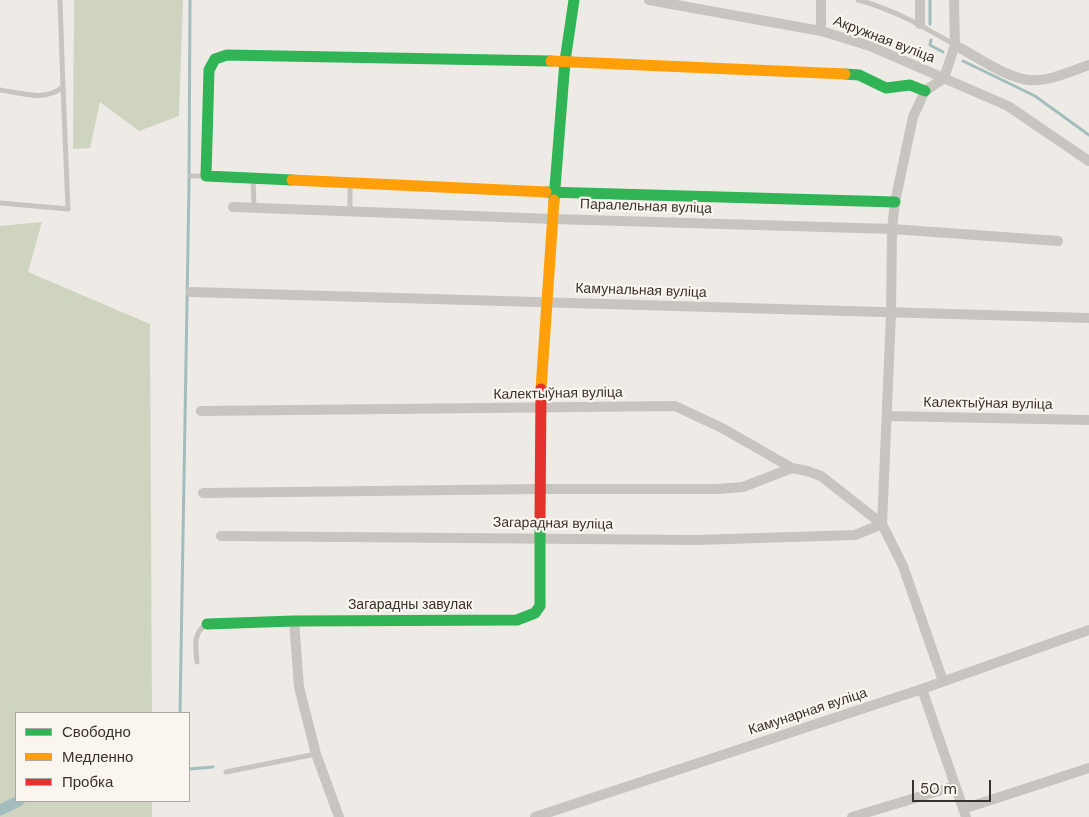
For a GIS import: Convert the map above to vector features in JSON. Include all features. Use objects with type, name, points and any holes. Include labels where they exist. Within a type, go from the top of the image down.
[{"type":"street","name":"Загарадны завулак","points":[[207,624],[294,621],[517,620],[535,613],[540,606],[540,408],[546,302],[566,61],[574,0]]},
{"type":"street","name":"Акружная вуліца","points":[[648,0],[694,4],[821,31],[870,46],[1008,106],[1089,161]]},
{"type":"street","points":[[821,0],[821,31]]},
{"type":"street","points":[[920,0],[920,24]]},
{"type":"street","points":[[943,681],[903,566],[882,524],[891,314],[892,229],[895,202],[913,117],[926,91],[944,78],[955,45],[954,0]]},
{"type":"street","points":[[955,45],[1010,75],[1030,80],[1047,79],[1089,65]]},
{"type":"street","points":[[206,176],[209,70],[211,61],[216,57],[248,54],[566,61],[859,75],[877,85],[890,88],[913,84],[926,91]]},
{"type":"street","name":"Паралельная вуліца","points":[[206,176],[556,192],[895,202]]},
{"type":"street","name":"Паралельная вуліца","points":[[233,207],[892,229],[1058,241]]},
{"type":"street","name":"Камунальная вуліца","points":[[191,292],[891,314],[1089,318]]},
{"type":"street","name":"Калектыўная вуліца","points":[[201,411],[675,406],[722,428],[792,468],[821,476],[882,524]]},
{"type":"street","name":"Калектыўная вуліца","points":[[887,416],[1089,420]]},
{"type":"street","points":[[203,493],[717,489],[743,487],[792,468]]},
{"type":"street","name":"Загарадная вуліца","points":[[222,536],[540,537],[698,540],[855,535],[882,524]]},
{"type":"street","points":[[294,621],[299,687],[316,754],[339,817]]},
{"type":"street","name":"Камунарная вуліца","points":[[535,817],[922,689],[1089,630]]},
{"type":"street","points":[[922,689],[964,813],[1089,768]]},
{"type":"street","points":[[852,817],[955,786]]},
{"type":"lane","points":[[0,203],[68,209],[60,0]]},
{"type":"lane","points":[[858,0],[870,3],[920,24],[955,45]]},
{"type":"lane","points":[[0,90],[41,96],[54,93],[63,87]]},
{"type":"lane","points":[[191,176],[206,176]]},
{"type":"lane","points":[[253,179],[254,208]]},
{"type":"lane","points":[[350,183],[350,211]]},
{"type":"lane","points":[[197,662],[196,634],[200,628],[207,624]]},
{"type":"lane","points":[[226,772],[316,754]]},
{"type":"green space","points":[[74,0],[183,0],[179,116],[139,131],[100,102],[90,148],[73,149]]},
{"type":"green space","points":[[42,222],[28,272],[150,324],[152,712],[15,712],[15,802],[152,802],[152,817],[0,817],[0,226]]},
{"type":"waterway","points":[[180,712],[189,185],[190,0]]},
{"type":"waterway","points":[[930,0],[930,24]]},
{"type":"waterway","points":[[931,40],[930,45],[943,52]]},
{"type":"waterway","points":[[963,61],[1035,96],[1089,135]]},
{"type":"waterway","points":[[190,769],[213,767]]},
{"type":"waterway","points":[[0,810],[17,802]]},
{"type":"traffic: fast","points":[[554,200],[565,61],[574,0]]},
{"type":"traffic: fast","points":[[292,180],[206,176],[209,70],[215,59],[227,55],[551,61]]},
{"type":"traffic: fast","points":[[845,74],[859,75],[886,88],[910,85],[925,91]]},
{"type":"traffic: fast","points":[[546,192],[895,202]]},
{"type":"traffic: fast","points":[[207,624],[294,621],[517,620],[535,613],[540,606],[540,522]]},
{"type":"traffic: slow","points":[[551,61],[845,74]]},
{"type":"traffic: slow","points":[[292,180],[546,192]]},
{"type":"traffic: slow","points":[[541,389],[554,200]]},
{"type":"traffic: jam","points":[[540,522],[541,389]]}]
